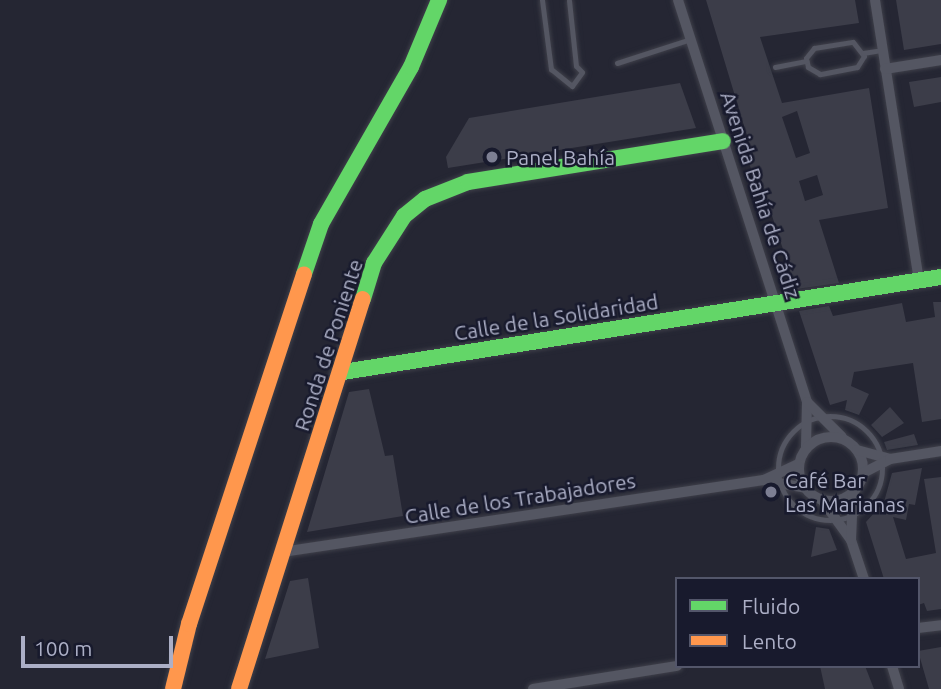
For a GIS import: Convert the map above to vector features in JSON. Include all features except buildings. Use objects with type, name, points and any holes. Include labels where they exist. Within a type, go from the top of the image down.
[{"type":"street","points":[[173,689],[189,624],[316,236],[332,199],[411,67],[439,0]]},
{"type":"street","name":"Avenida Bahía de Cádiz","points":[[678,0],[807,402],[806,447]]},
{"type":"street","points":[[875,0],[919,280]]},
{"type":"street","points":[[886,68],[941,60]]},
{"type":"street","name":"Ronda de Poniente","points":[[239,689],[343,372],[374,263],[404,216],[425,199],[468,182],[723,141]]},
{"type":"street","name":"Calle de la Solidaridad","points":[[343,372],[941,276]]},
{"type":"street","name":"Avenida Bahía de Cádiz","points":[[807,402],[843,439]]},
{"type":"street","points":[[778,479],[798,464],[806,447],[824,437],[843,439],[857,450],[884,459]]},
{"type":"street","points":[[857,450],[863,473]]},
{"type":"street","points":[[851,540],[853,492],[863,473],[884,459],[941,451]]},
{"type":"street","points":[[798,464],[805,488],[822,500],[851,540],[863,577]]},
{"type":"street","name":"Calle de los Trabajadores","points":[[282,552],[764,480],[778,479],[805,488]]},
{"type":"street","points":[[822,500],[843,498],[853,492]]},
{"type":"street","points":[[920,628],[941,625]]},
{"type":"street","points":[[533,689],[675,666]]},
{"type":"street","points":[[893,668],[900,689]]},
{"type":"lane","points":[[542,0],[551,69],[572,86],[582,76],[576,66],[569,0]]},
{"type":"lane","points":[[617,63],[691,39]]},
{"type":"lane","points":[[775,67],[806,61],[814,48],[848,42],[857,44],[863,53]]},
{"type":"lane","points":[[863,53],[883,50]]},
{"type":"lane","points":[[806,61],[811,71],[820,74],[857,67],[863,53]]},
{"type":"lane","points":[[821,416],[856,423],[873,439],[884,459],[875,494],[854,515],[836,520],[804,514],[786,498],[778,479],[783,445],[806,421],[821,416]]},
{"type":"traffic: fast","points":[[304,274],[321,224],[411,67],[439,0]]},
{"type":"traffic: fast","points":[[363,299],[374,263],[404,216],[425,199],[468,182],[723,141]]},
{"type":"traffic: fast","points":[[343,372],[941,277]]},
{"type":"traffic: slow","points":[[173,689],[189,624],[304,274]]},
{"type":"traffic: slow","points":[[239,689],[363,299]]},
{"type":"place","name":"Panel Bahía","points":[[492,157]]},
{"type":"place","name":"Café Bar Las Marianas","points":[[771,492]]}]
